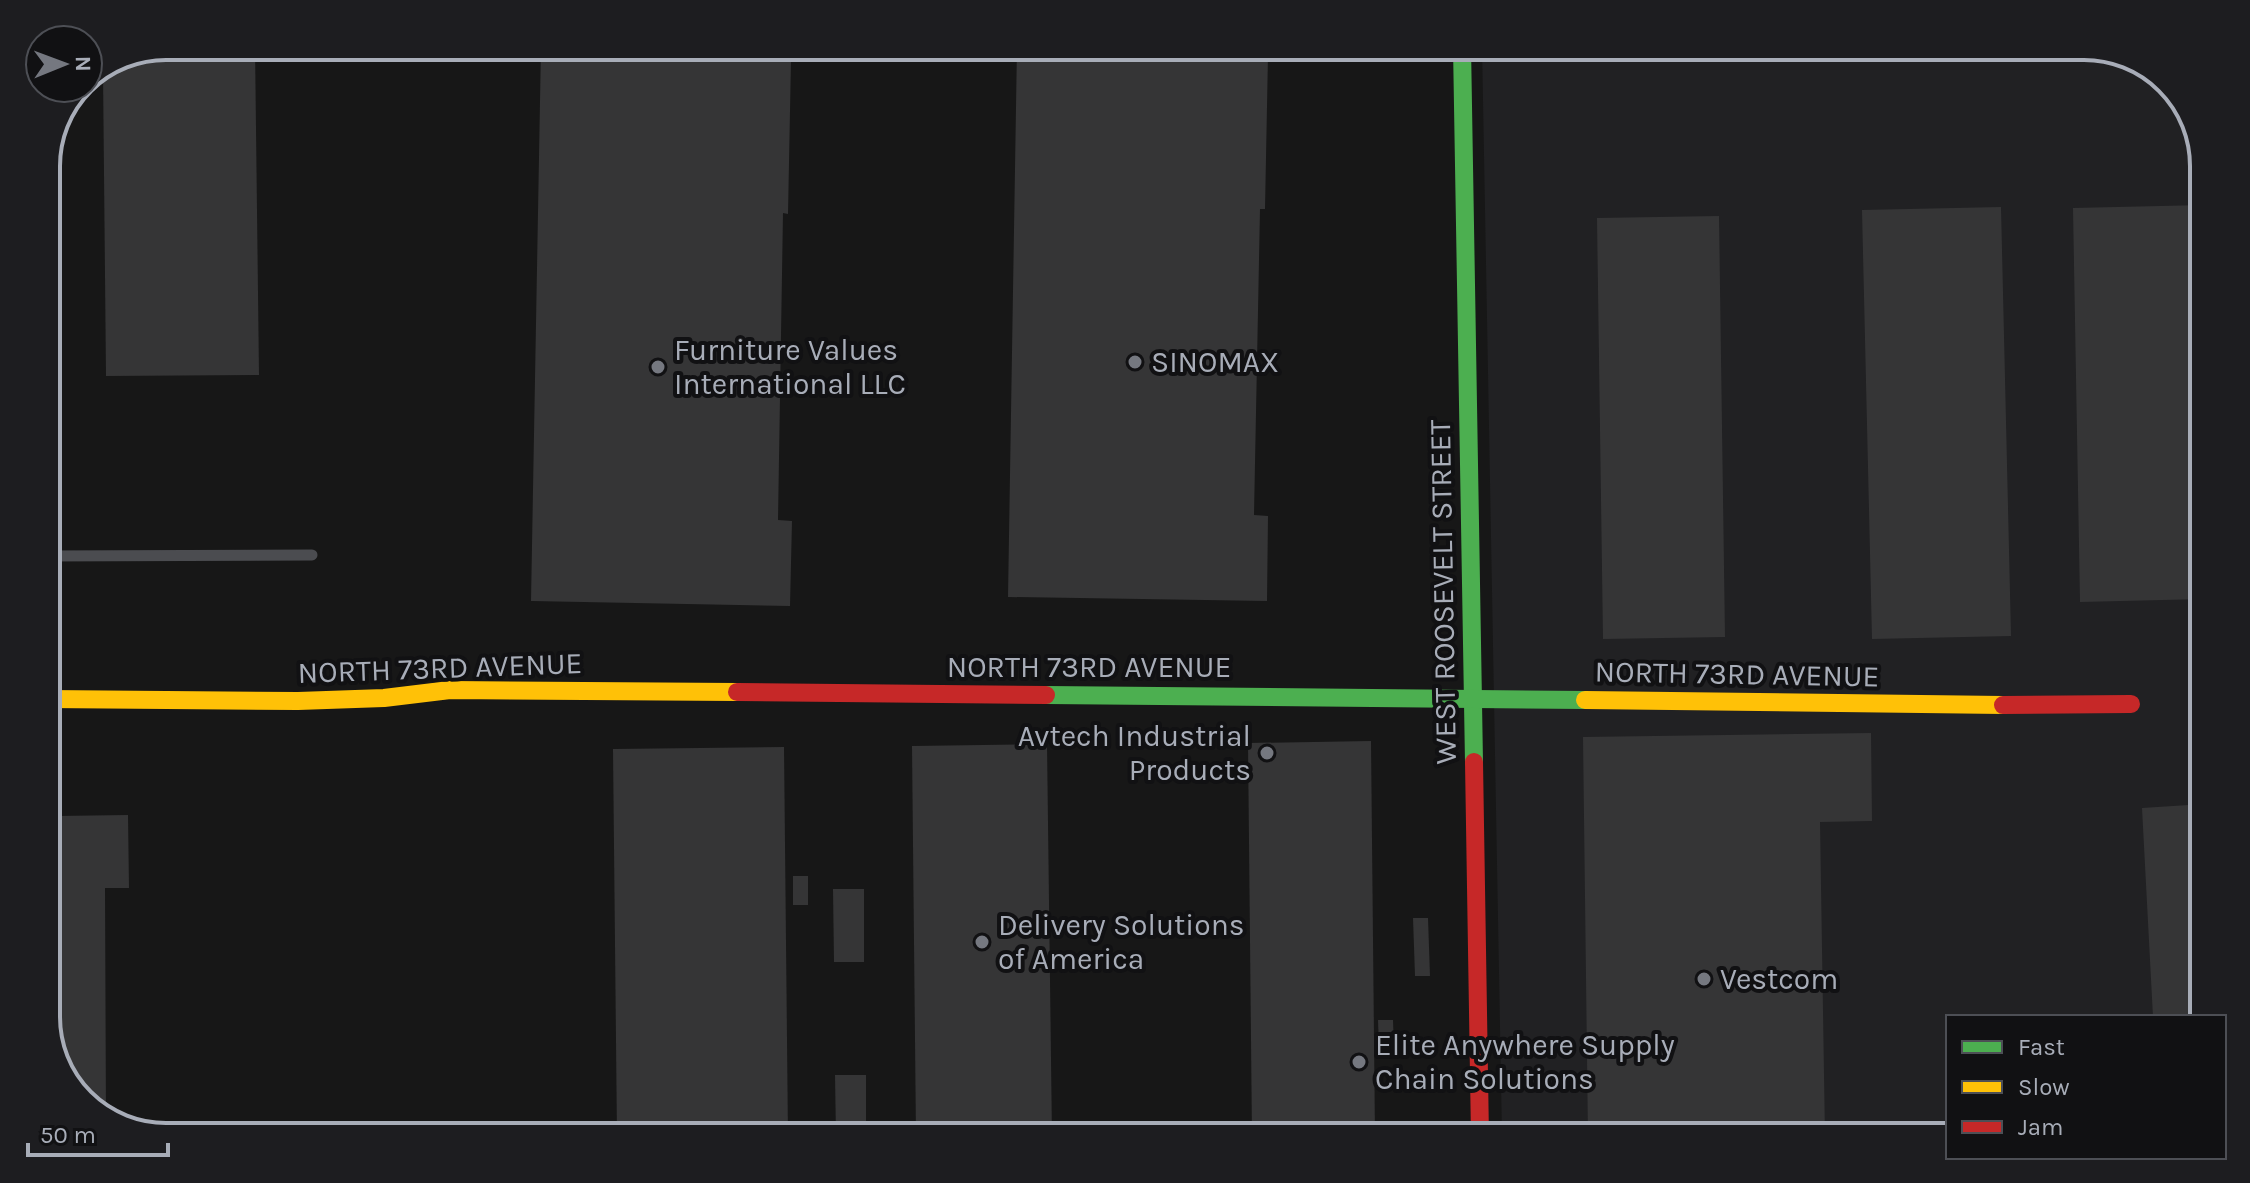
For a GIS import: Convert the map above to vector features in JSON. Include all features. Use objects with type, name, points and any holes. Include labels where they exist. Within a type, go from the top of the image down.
[{"type":"street","name":"WEST ROOSEVELT STREET","points":[[1462,60],[1480,1123]]},
{"type":"street","name":"NORTH 73RD AVENUE","points":[[60,699],[298,701],[384,698],[450,690],[1473,698],[1935,706],[2131,704]]},
{"type":"lane","points":[[60,556],[312,555]]},
{"type":"shaded area","points":[[1482,60],[2084,60],[2111,64],[2143,78],[2164,96],[2179,119],[2190,159],[2190,1015],[1946,1015],[1946,1123],[1502,1123]]},
{"type":"building","points":[[166,60],[255,60],[259,375],[106,376],[103,104],[104,80],[113,74],[146,62]]},
{"type":"building","name":"Furniture Values International LLC","points":[[541,60],[791,60],[788,214],[783,213],[778,520],[792,521],[790,606],[531,601]]},
{"type":"building","name":"SINOMAX","points":[[1017,60],[1268,60],[1265,209],[1260,209],[1254,515],[1268,516],[1267,601],[1008,597]]},
{"type":"building","points":[[2190,205],[2190,599],[2080,602],[2073,208]]},
{"type":"building","points":[[2001,207],[2011,636],[1872,639],[1862,210]]},
{"type":"building","points":[[1719,216],[1725,637],[1603,639],[1597,218]]},
{"type":"building","name":"Vestcom","points":[[1871,733],[1872,821],[1820,822],[1825,1123],[1588,1123],[1583,737]]},
{"type":"building","points":[[1371,741],[1375,1123],[1252,1123],[1248,743]]},
{"type":"building","name":"Delivery Solutions of America","points":[[1047,744],[1052,1123],[916,1123],[912,746]]},
{"type":"building","points":[[784,747],[788,1123],[617,1123],[613,749]]},
{"type":"building","points":[[2190,805],[2190,1015],[2153,1015],[2142,808]]},
{"type":"building","points":[[128,815],[129,888],[105,888],[106,1104],[78,1076],[62,1037],[60,816]]},
{"type":"building","points":[[793,876],[808,876],[808,905],[793,905]]},
{"type":"building","points":[[833,889],[864,889],[864,962],[834,962]]},
{"type":"building","points":[[1413,918],[1428,918],[1430,976],[1415,976]]},
{"type":"building","points":[[1378,1020],[1393,1020],[1394,1049],[1379,1049]]},
{"type":"building","points":[[835,1075],[866,1075],[866,1123],[836,1123]]},
{"type":"traffic: fast","points":[[1462,60],[1474,762]]},
{"type":"traffic: fast","points":[[1046,695],[1585,700]]},
{"type":"traffic: slow","points":[[60,699],[298,701],[384,698],[450,690],[737,692]]},
{"type":"traffic: slow","points":[[1585,700],[2003,705]]},
{"type":"traffic: jam","points":[[737,692],[1046,695]]},
{"type":"traffic: jam","points":[[2003,705],[2131,704]]},
{"type":"traffic: jam","points":[[1474,762],[1480,1123]]},
{"type":"place","name":"SINOMAX","points":[[1135,362]]},
{"type":"place","name":"Furniture Values International LLC","points":[[658,367]]},
{"type":"place","name":"Avtech Industrial Products","points":[[1267,753]]},
{"type":"place","name":"Delivery Solutions of America","points":[[982,942]]},
{"type":"place","name":"Vestcom","points":[[1704,979]]},
{"type":"place","name":"Elite Anywhere Supply Chain Solutions","points":[[1359,1062]]}]
